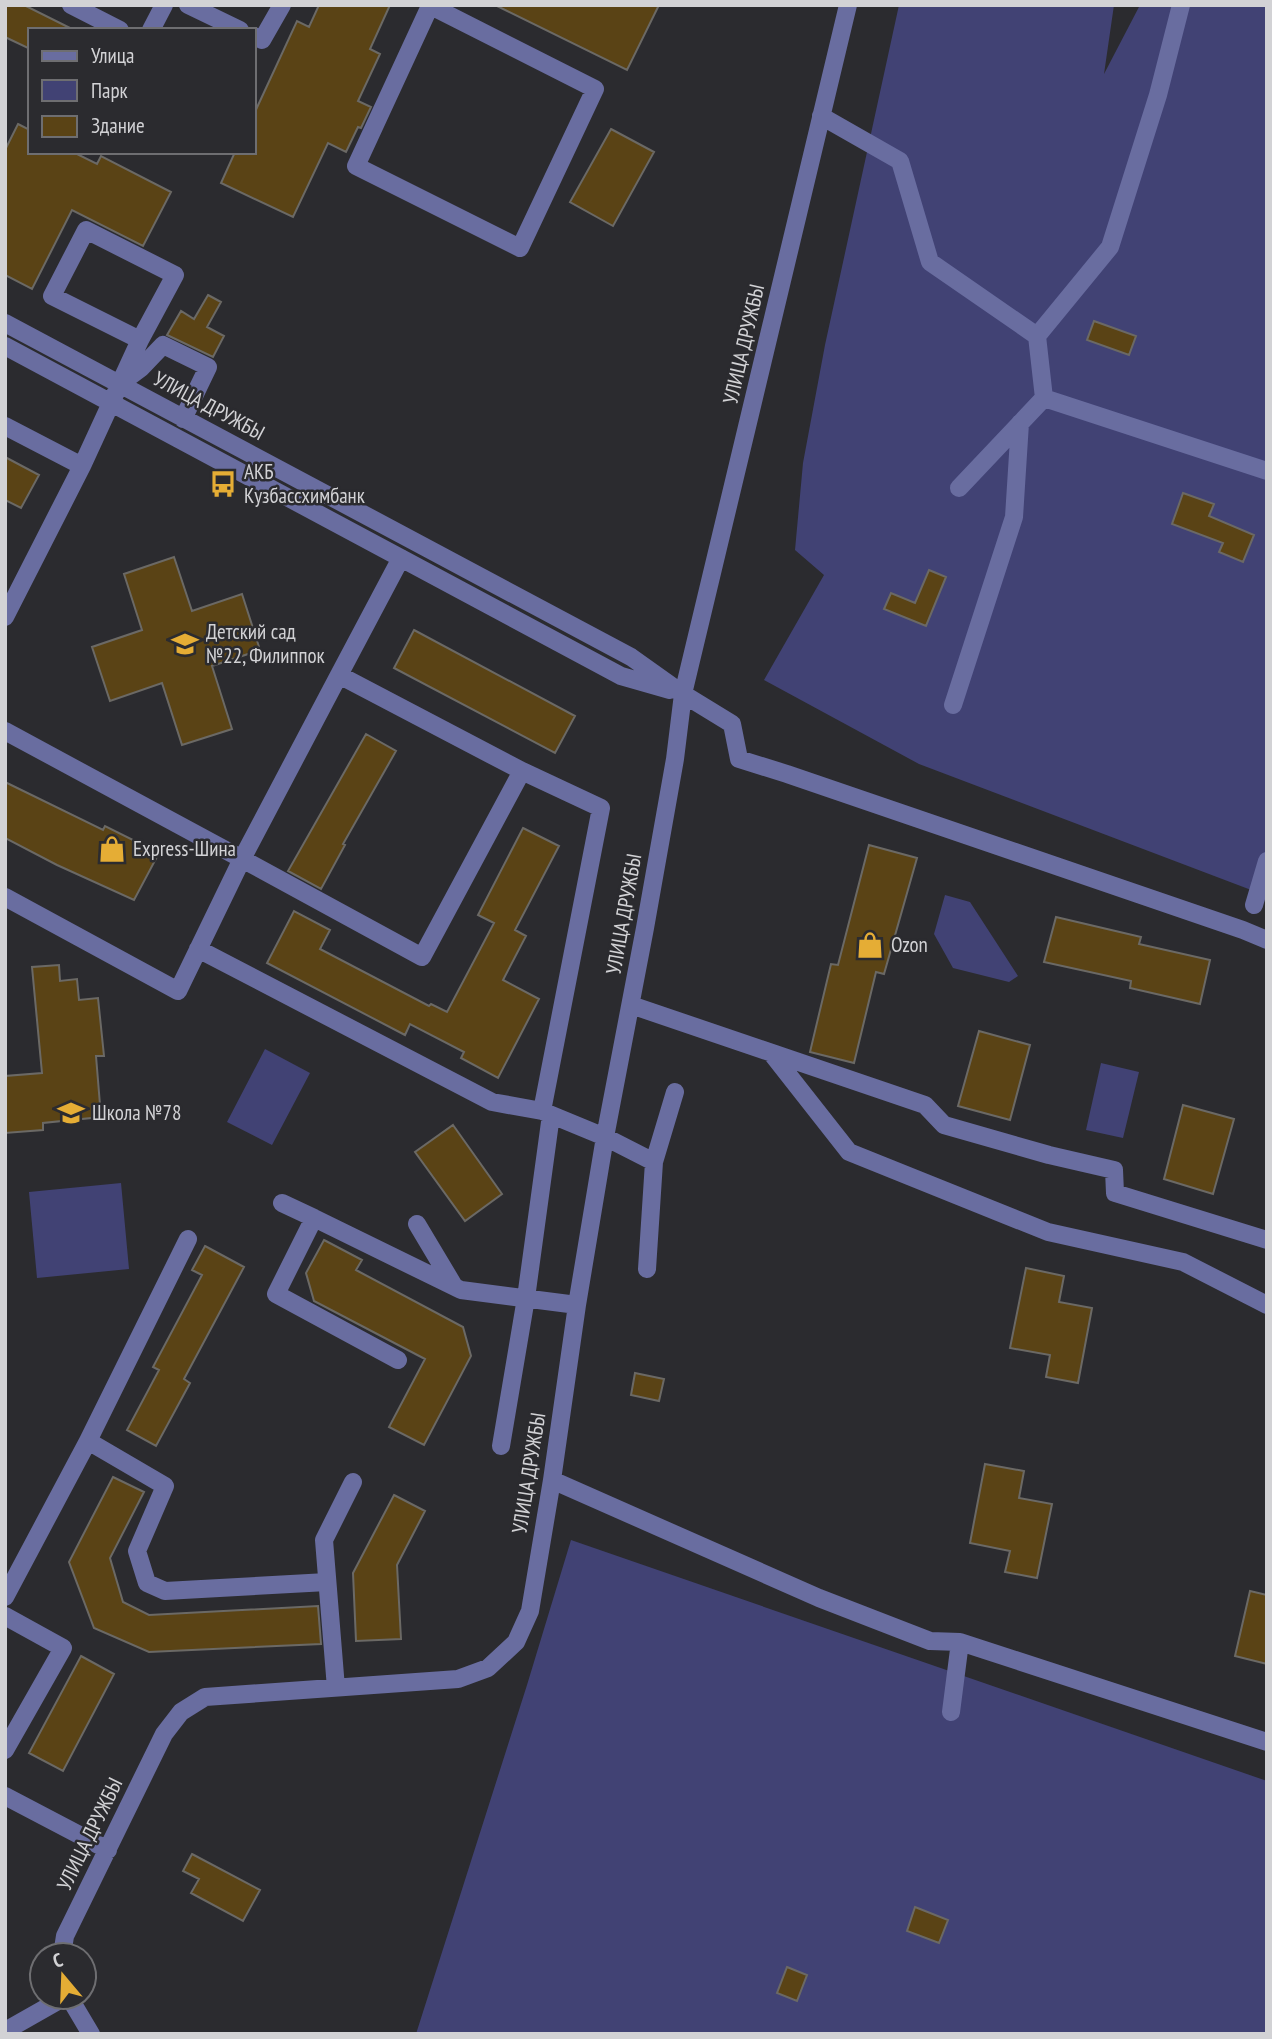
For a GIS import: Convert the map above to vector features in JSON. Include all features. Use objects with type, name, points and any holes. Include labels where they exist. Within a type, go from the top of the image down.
[{"type":"street","points":[[71,5],[116,28]]},
{"type":"street","points":[[152,28],[164,5]]},
{"type":"street","points":[[188,5],[236,28]]},
{"type":"street","points":[[256,37],[262,40],[282,5]]},
{"type":"street","name":"УЛИЦА ДРУЖБЫ","points":[[64,1941],[164,1734],[181,1712],[205,1697],[458,1679],[488,1668],[516,1642],[530,1611],[605,1137],[675,759],[683,694],[848,5]]},
{"type":"street","points":[[959,488],[1044,398],[1037,336],[1110,247],[1158,95],[1181,5]]},
{"type":"street","points":[[429,6],[595,89],[520,248],[356,166],[429,6]]},
{"type":"street","points":[[821,116],[900,161],[930,262],[1037,336]]},
{"type":"street","points":[[5,617],[82,466],[140,340],[175,275],[86,230],[52,296],[140,340]]},
{"type":"street","name":"УЛИЦА ДРУЖБЫ","points":[[5,323],[631,657],[683,694]]},
{"type":"street","points":[[119,384],[141,368],[163,345],[208,366],[184,419]]},
{"type":"street","name":"УЛИЦА ДРУЖБЫ","points":[[5,346],[621,676],[683,694]]},
{"type":"street","points":[[1044,398],[1267,471]]},
{"type":"street","points":[[953,705],[1014,517],[1020,424]]},
{"type":"street","points":[[5,426],[82,466]]},
{"type":"street","points":[[5,897],[178,991],[243,859],[401,558]]},
{"type":"street","points":[[339,675],[522,771],[601,808],[546,1113],[526,1298],[500,1446]]},
{"type":"street","points":[[683,694],[732,724],[739,759],[1267,940]]},
{"type":"street","points":[[5,731],[422,957],[522,771]]},
{"type":"street","points":[[1243,930],[1260,907],[1267,861]]},
{"type":"street","points":[[198,949],[492,1102],[546,1113],[605,1137],[654,1162]]},
{"type":"street","points":[[631,1005],[925,1105],[944,1125],[1049,1155],[1114,1170],[1115,1193],[1267,1240]]},
{"type":"street","points":[[772,1054],[849,1152],[1048,1232],[1183,1262],[1267,1305]]},
{"type":"street","points":[[647,1269],[654,1162],[676,1093]]},
{"type":"street","points":[[282,1203],[461,1290],[577,1305]]},
{"type":"street","points":[[314,1219],[276,1294],[398,1360]]},
{"type":"street","points":[[417,1224],[454,1286]]},
{"type":"street","points":[[5,1597],[88,1441],[188,1239]]},
{"type":"street","points":[[88,1441],[165,1486],[137,1551],[147,1583],[165,1591],[327,1582]]},
{"type":"street","points":[[552,1480],[819,1598],[930,1641],[960,1642],[1267,1742]]},
{"type":"street","points":[[336,1688],[324,1540],[353,1482]]},
{"type":"street","points":[[5,1616],[63,1648],[5,1750]]},
{"type":"street","points":[[951,1712],[960,1642]]},
{"type":"street","points":[[5,1796],[108,1850]]},
{"type":"street","points":[[5,2031],[41,2011]]},
{"type":"street","points":[[76,2011],[91,2034]]},
{"type":"green space","points":[[899,5],[1114,5],[1104,74],[1140,5],[1267,5],[1267,896],[919,764],[764,680],[824,575],[795,550],[803,463],[825,345]]},
{"type":"green space","points":[[945,895],[970,902],[1018,976],[1009,982],[953,968],[934,934]]},
{"type":"green space","points":[[265,1049],[310,1073],[272,1145],[227,1122]]},
{"type":"green space","points":[[1101,1063],[1139,1072],[1123,1138],[1086,1130]]},
{"type":"green space","points":[[121,1183],[129,1269],[37,1278],[29,1192]]},
{"type":"green space","points":[[571,1540],[1267,1781],[1267,2034],[416,2034]]},
{"type":"building","points":[[5,5],[24,5],[70,28],[28,28],[28,48],[5,37]]},
{"type":"building","points":[[319,5],[390,5],[370,49],[380,54],[358,101],[371,107],[346,152],[328,143],[293,217],[221,183],[234,154],[256,154],[256,110],[297,21],[309,27]]},
{"type":"building","points":[[495,5],[659,5],[627,70]]},
{"type":"building","points":[[18,124],[28,129],[28,154],[77,154],[97,164],[101,156],[171,192],[143,246],[72,210],[32,289],[5,275],[5,150]]},
{"type":"building","points":[[611,129],[654,152],[613,226],[570,202]]},
{"type":"building","points":[[208,295],[221,302],[207,327],[224,336],[213,357],[167,335],[181,311],[194,319]]},
{"type":"building","points":[[1094,321],[1136,336],[1129,355],[1087,340]]},
{"type":"building","points":[[5,457],[39,475],[21,508],[5,500]]},
{"type":"building","points":[[1183,493],[1214,504],[1209,516],[1254,535],[1243,562],[1219,552],[1223,543],[1172,524]]},
{"type":"building","points":[[174,557],[192,611],[242,594],[260,650],[212,666],[232,729],[182,745],[162,683],[110,701],[92,647],[142,630],[124,574]]},
{"type":"building","points":[[929,570],[946,577],[926,626],[884,609],[891,593],[915,603]]},
{"type":"building","points":[[414,630],[575,716],[555,753],[394,668]]},
{"type":"building","points":[[366,734],[396,751],[343,844],[345,845],[321,889],[288,871]]},
{"type":"building","points":[[5,782],[103,830],[105,826],[159,853],[134,900],[5,838]]},
{"type":"building","points":[[523,828],[559,846],[515,930],[526,936],[503,980],[539,999],[498,1078],[461,1058],[464,1052],[410,1024],[405,1035],[267,963],[294,911],[330,930],[320,949],[429,1006],[431,1004],[447,1012],[494,923],[478,915]]},
{"type":"building","points":[[869,845],[917,858],[884,974],[876,972],[854,1063],[810,1052],[831,964],[838,965]]},
{"type":"building","points":[[1056,917],[1141,937],[1139,944],[1210,960],[1200,1004],[1130,988],[1131,981],[1044,962]]},
{"type":"building","points":[[59,965],[60,981],[77,979],[79,1000],[98,998],[104,1056],[96,1056],[101,1117],[43,1123],[43,1130],[5,1133],[5,1076],[42,1073],[32,967]]},
{"type":"building","points":[[979,1031],[1030,1045],[1010,1120],[958,1106]]},
{"type":"building","points":[[1183,1105],[1234,1119],[1213,1194],[1164,1179]]},
{"type":"building","points":[[453,1125],[502,1194],[465,1221],[415,1152]]},
{"type":"building","points":[[324,1240],[362,1260],[356,1270],[463,1327],[471,1356],[424,1445],[389,1427],[425,1359],[314,1301],[306,1273]]},
{"type":"building","points":[[205,1246],[244,1267],[184,1379],[190,1383],[156,1446],[127,1430],[159,1370],[153,1367],[202,1275],[192,1270]]},
{"type":"building","points":[[1026,1268],[1064,1276],[1059,1302],[1092,1308],[1078,1383],[1046,1377],[1050,1355],[1010,1348]]},
{"type":"building","points":[[635,1373],[664,1379],[659,1401],[631,1395]]},
{"type":"building","points":[[985,1464],[1024,1471],[1019,1498],[1052,1504],[1037,1578],[1005,1572],[1010,1551],[970,1543]]},
{"type":"building","points":[[113,1477],[144,1492],[110,1558],[123,1602],[149,1615],[318,1606],[321,1644],[149,1652],[94,1628],[69,1562]]},
{"type":"building","points":[[394,1495],[425,1511],[397,1565],[401,1639],[356,1641],[353,1573]]},
{"type":"building","points":[[1250,1591],[1267,1595],[1267,1664],[1235,1656]]},
{"type":"building","points":[[81,1656],[114,1674],[63,1771],[29,1753]]},
{"type":"building","points":[[192,1854],[260,1890],[243,1921],[191,1893],[199,1879],[183,1871]]},
{"type":"building","points":[[915,1907],[948,1920],[939,1943],[907,1931]]},
{"type":"building","points":[[787,1967],[807,1975],[797,2001],[777,1993]]},
{"type":"place","name":"АКБ Кузбассхимбанк","points":[[223,484]]},
{"type":"place","name":"Детский сад №22, Филиппок","points":[[185,644]]},
{"type":"place","name":"Express-Шина","points":[[112,849]]},
{"type":"place","name":"Ozon","points":[[870,945]]},
{"type":"place","name":"Школа №78","points":[[71,1113]]}]
